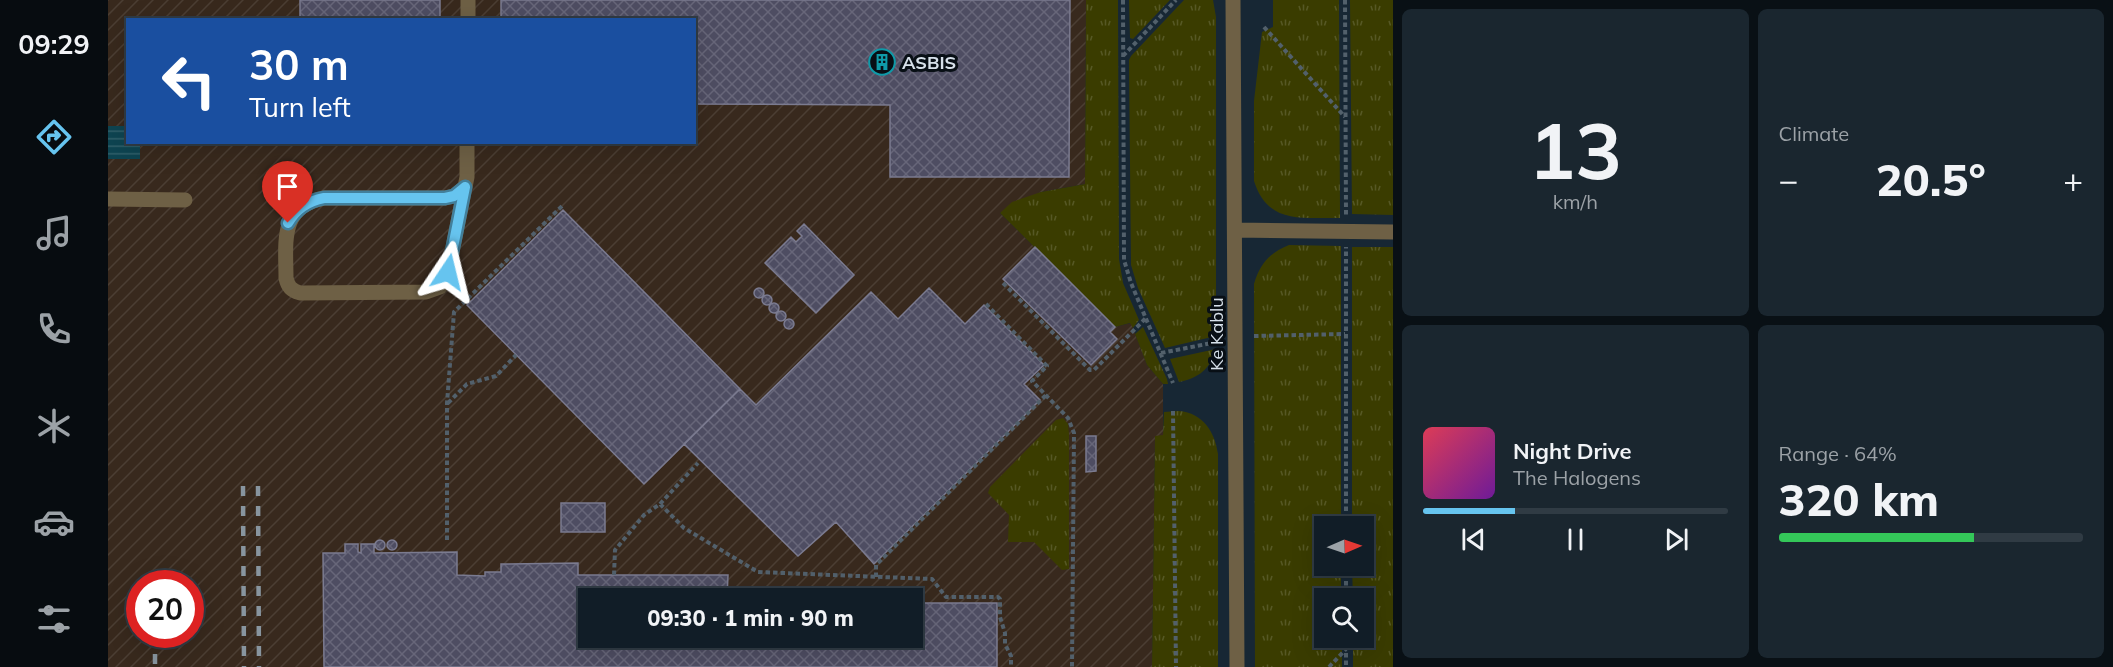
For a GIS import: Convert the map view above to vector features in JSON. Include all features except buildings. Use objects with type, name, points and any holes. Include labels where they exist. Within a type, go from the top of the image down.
[{"type":"street","points":[[468,0],[468,18]]},
{"type":"street","name":"Ke Kablu","points":[[1233,0],[1237,667]]},
{"type":"street","points":[[465,187],[454,196],[445,198],[324,198],[303,206],[294,213],[286,232],[286,278],[292,291],[357,293],[434,291],[445,281],[448,272],[465,187],[467,177],[467,144]]},
{"type":"street","points":[[108,199],[185,200]]},
{"type":"street","points":[[1235,230],[1393,232]]},
{"type":"path","points":[[1123,0],[1124,260],[1131,283],[1173,383]]},
{"type":"path","points":[[1123,56],[1176,0]]},
{"type":"path","points":[[1345,0],[1346,219]]},
{"type":"path","points":[[1264,27],[1345,117]]},
{"type":"path","points":[[447,540],[447,403],[454,312],[562,206]]},
{"type":"path","points":[[1346,246],[1346,516]]},
{"type":"path","points":[[1003,283],[1090,370],[1094,370],[1146,318]]},
{"type":"path","points":[[986,304],[1047,366],[1032,381],[1068,418],[1074,433],[1072,667]]},
{"type":"path","points":[[1254,336],[1345,334]]},
{"type":"path","points":[[1161,353],[1217,342]]},
{"type":"path","points":[[447,403],[466,384],[496,376],[516,355]]},
{"type":"path","points":[[876,577],[876,566],[1046,396]]},
{"type":"path","points":[[1173,411],[1176,667]]},
{"type":"path","points":[[614,575],[615,550],[644,515],[660,504],[698,463]]},
{"type":"path","points":[[660,504],[684,528],[758,572],[932,579],[946,597],[998,597],[1005,644],[1011,656],[1011,667]]},
{"type":"path","points":[[1329,667],[1346,649]]},
{"type":"path","points":[[1346,649],[1346,667]]},
{"type":"shaded area","points":[[108,0],[1086,0],[1085,184],[1041,192],[1000,213],[1115,327],[1131,323],[1147,365],[1163,384],[1163,436],[1155,436],[1152,667],[108,667]]},
{"type":"green space","points":[[1086,0],[1118,0],[1119,259],[1123,283],[1139,320],[1133,328],[1130,323],[1115,327],[1000,213],[1012,202],[1041,192],[1085,184]]},
{"type":"green space","points":[[1129,0],[1170,0],[1133,39],[1130,38]]},
{"type":"green space","points":[[1184,0],[1213,0],[1216,17],[1216,336],[1165,348],[1138,288],[1131,265],[1129,60]]},
{"type":"green space","points":[[1273,0],[1339,0],[1340,218],[1288,216],[1277,212],[1260,195],[1254,181],[1254,101],[1262,32],[1273,27]]},
{"type":"green space","points":[[1350,0],[1393,0],[1393,215],[1352,214]]},
{"type":"green space","points":[[1289,245],[1341,246],[1341,516],[1314,516],[1314,576],[1341,576],[1341,588],[1314,588],[1314,648],[1342,648],[1342,667],[1255,667],[1254,284],[1266,260]]},
{"type":"green space","points":[[1352,247],[1393,247],[1393,667],[1353,667],[1353,648],[1374,648],[1374,588],[1353,588],[1352,576],[1374,576],[1374,516],[1352,516]]},
{"type":"green space","points":[[1143,327],[1168,384],[1163,384],[1147,365],[1135,334]]},
{"type":"green space","points":[[1216,349],[1203,372],[1179,382],[1170,359]]},
{"type":"green space","points":[[1179,411],[1195,415],[1206,425],[1214,438],[1218,454],[1218,667],[1152,667],[1155,436],[1163,435],[1164,412]]},
{"type":"green space","points":[[1063,418],[1068,424],[1069,434],[1069,569],[1062,570],[1034,542],[1008,542],[1009,515],[988,493],[990,487],[1056,420]]},
{"type":"water","points":[[108,126],[126,126],[126,144],[140,144],[140,159],[108,159]]},
{"type":"railway","points":[[243,486],[244,667]]},
{"type":"railway","points":[[258,486],[259,667]]},
{"type":"railway","points":[[155,648],[155,667]]},
{"type":"place","name":"ASBIS","points":[[882,62]]},
{"type":"route","points":[[288,223],[294,213],[314,200],[324,198],[445,198],[454,196],[465,187],[448,272]]}]
